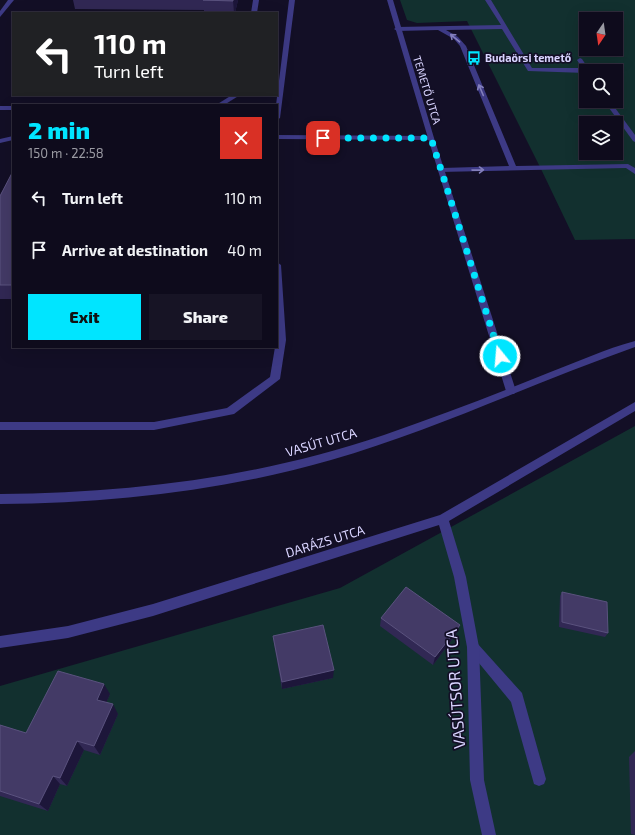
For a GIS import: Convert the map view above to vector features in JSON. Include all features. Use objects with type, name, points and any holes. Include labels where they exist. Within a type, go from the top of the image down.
[{"type":"street","points":[[0,15],[11,0]]},
{"type":"street","points":[[254,12],[256,0]]},
{"type":"street","points":[[278,104],[292,0]]},
{"type":"street","name":"TEMETŐ UTCA","points":[[390,0],[397,29],[511,391]]},
{"type":"street","points":[[488,0],[530,70],[579,70]]},
{"type":"street","points":[[439,28],[456,38],[463,46],[514,169]]},
{"type":"street","points":[[397,29],[504,28]]},
{"type":"street","points":[[580,60],[583,64]]},
{"type":"street","points":[[221,104],[235,96]]},
{"type":"street","points":[[0,108],[12,108]]},
{"type":"street","points":[[612,108],[635,140]]},
{"type":"street","points":[[278,137],[431,138]]},
{"type":"street","points":[[0,141],[12,138]]},
{"type":"street","points":[[442,170],[628,166],[635,172]]},
{"type":"street","points":[[0,426],[154,426],[230,411],[275,379],[281,340],[278,284]]},
{"type":"street","name":"VASÚT UTCA","points":[[0,499],[69,499],[133,494],[268,472],[332,455],[391,436],[635,344]]},
{"type":"street","name":"DARÁZS UTCA","points":[[0,642],[68,632],[153,610],[443,519],[635,406]]},
{"type":"street","name":"VASÚTSOR UTCA","points":[[443,519],[460,577],[473,647],[477,780],[489,835]]},
{"type":"street","points":[[473,647],[517,698],[539,779]]},
{"type":"green space","points":[[400,0],[635,0],[635,239],[575,240],[467,21],[417,23],[407,20]]},
{"type":"green space","points":[[635,426],[635,835],[0,835],[0,686],[340,588]]},
{"type":"building","points":[[203,0],[233,0],[233,1]]},
{"type":"building","points":[[12,173],[12,285],[0,285],[0,196]]},
{"type":"building","points":[[406,587],[460,625],[435,657],[381,618]]},
{"type":"building","points":[[562,592],[607,602],[608,633],[562,622]]},
{"type":"building","points":[[323,625],[334,670],[282,682],[273,636]]},
{"type":"building","points":[[58,671],[104,684],[97,700],[113,704],[94,746],[77,741],[60,778],[53,776],[39,804],[0,791],[0,725],[26,733]]},
{"type":"place","name":"Budaörsi temető","points":[[474,58]]},
{"type":"route","points":[[323,138],[431,138],[500,356]]}]
